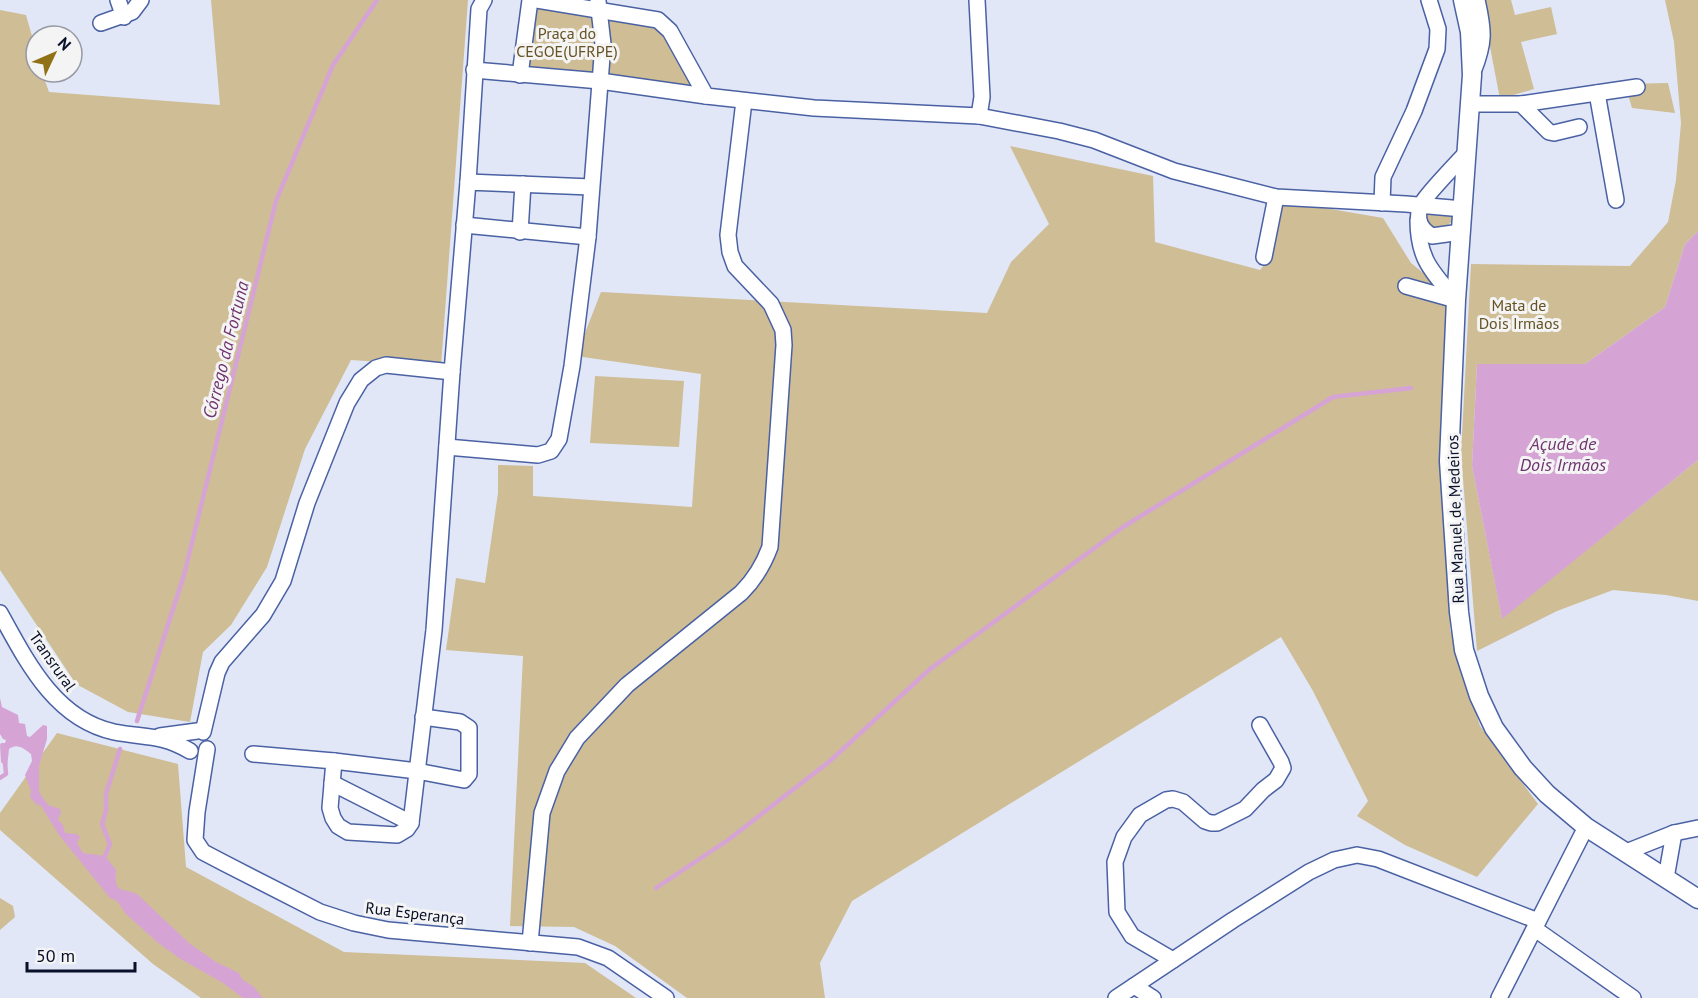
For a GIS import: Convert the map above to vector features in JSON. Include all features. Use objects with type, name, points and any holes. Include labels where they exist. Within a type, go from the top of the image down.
[{"type":"main road","name":"Rua Manuel de Medeiros","points":[[1463,0],[1470,32],[1472,75],[1456,300],[1449,461],[1459,612],[1464,650],[1479,696],[1494,728],[1523,768],[1547,794],[1587,827],[1698,900]]},
{"type":"street","points":[[118,0],[124,17]]},
{"type":"street","points":[[101,23],[124,17],[132,12],[141,0]]},
{"type":"street","points":[[334,761],[330,808],[338,826],[348,832],[397,835],[407,829],[411,823],[434,630],[468,182],[474,70],[479,9],[484,0]]},
{"type":"street","points":[[520,75],[530,0]]},
{"type":"street","points":[[537,0],[598,4],[653,18],[670,31],[706,96]]},
{"type":"street","points":[[977,0],[982,97],[979,116]]},
{"type":"street","points":[[1382,203],[1383,177],[1414,111],[1437,49],[1438,29],[1429,0]]},
{"type":"street","points":[[1472,75],[1481,53],[1484,30],[1477,0]]},
{"type":"street","points":[[447,447],[538,455],[545,454],[556,446],[560,439],[572,366],[588,237],[603,44],[598,4]]},
{"type":"street","points":[[474,70],[600,81],[744,101],[814,108],[979,116],[1094,140],[1174,171],[1276,197],[1382,203],[1419,213],[1463,209]]},
{"type":"street","points":[[1471,104],[1521,104],[1636,87]]},
{"type":"street","points":[[1597,93],[1616,200]]},
{"type":"street","points":[[530,943],[542,813],[557,771],[576,738],[627,685],[741,593],[755,579],[770,547],[784,345],[783,330],[771,304],[735,266],[730,252],[728,235],[744,101]]},
{"type":"street","points":[[1521,104],[1549,132],[1554,133],[1579,127]]},
{"type":"street","points":[[1456,300],[1433,272],[1420,249],[1419,213],[1467,152]]},
{"type":"street","points":[[468,182],[591,187]]},
{"type":"street","points":[[520,232],[523,184]]},
{"type":"street","points":[[1264,257],[1276,197]]},
{"type":"street","points":[[1419,213],[1422,228],[1432,236],[1461,232]]},
{"type":"street","points":[[464,225],[588,237]]},
{"type":"street","points":[[1406,286],[1456,300]]},
{"type":"street","points":[[197,751],[209,740],[200,731],[217,673],[222,662],[263,615],[283,581],[307,503],[348,403],[361,380],[376,368],[386,365],[452,372]]},
{"type":"street","name":"Transrural","points":[[0,613],[46,688],[64,708],[90,725],[115,732],[166,739],[197,751]]},
{"type":"street","points":[[253,754],[417,771],[464,780],[469,774],[469,728],[460,722],[423,717]]},
{"type":"street","points":[[1173,960],[1132,936],[1117,912],[1115,862],[1124,837],[1140,815],[1166,800],[1173,799],[1183,802],[1211,823],[1217,823],[1251,804],[1276,780],[1283,768],[1260,725]]},
{"type":"street","name":"Transrural","points":[[154,737],[200,731]]},
{"type":"street","name":"Rua Esperança","points":[[197,751],[195,840],[204,852],[320,912],[354,923],[388,930],[578,947],[594,951],[666,998]]},
{"type":"street","points":[[332,783],[411,823]]},
{"type":"street","points":[[1499,998],[1587,827]]},
{"type":"street","points":[[1626,852],[1674,833],[1698,828]]},
{"type":"street","points":[[1666,878],[1674,833]]},
{"type":"street","points":[[1116,998],[1309,872],[1334,860],[1357,855],[1387,862],[1536,925],[1633,998]]},
{"type":"street","points":[[1134,986],[1153,998]]},
{"type":"green space","points":[[211,0],[468,0],[441,366],[351,360],[305,449],[267,567],[231,625],[203,652],[190,722],[128,712],[76,684],[0,570],[0,10],[26,15],[29,24],[24,24],[24,84],[46,84],[49,92],[220,105]]},
{"type":"green space","points":[[1481,0],[1511,0],[1515,15],[1551,7],[1557,34],[1521,42],[1534,89],[1500,99]]},
{"type":"green space","name":"Mata de Dois Irmãos","points":[[1665,0],[1698,0],[1698,231],[1685,244],[1665,307],[1585,364],[1477,364],[1472,466],[1502,618],[1698,460],[1698,601],[1666,595],[1613,590],[1557,611],[1477,651],[1461,454],[1471,264],[1630,266],[1668,222],[1676,180],[1681,123],[1674,42]]},
{"type":"green space","name":"Praça do CEGOE(UFRPE)","points":[[532,1],[666,21],[704,96],[523,73]]},
{"type":"green space","points":[[1668,83],[1675,113],[1632,108],[1625,84]]},
{"type":"green space","points":[[1010,146],[1153,176],[1155,242],[1260,270],[1273,254],[1284,201],[1383,218],[1411,263],[1456,300],[1449,447],[1450,629],[1480,726],[1538,804],[1477,877],[1405,845],[1357,816],[1368,801],[1313,691],[1281,637],[852,901],[820,963],[825,998],[687,998],[615,946],[574,927],[510,926],[523,656],[446,650],[456,578],[485,583],[498,493],[498,465],[533,466],[533,496],[692,507],[701,374],[576,356],[601,292],[987,313],[1011,262],[1049,224]]},
{"type":"green space","points":[[1430,213],[1450,214],[1453,220],[1445,228],[1433,230],[1424,216]]},
{"type":"green space","points":[[595,376],[684,381],[679,447],[590,443]]},
{"type":"green space","points":[[57,733],[178,764],[186,867],[344,952],[585,963],[636,998],[201,998],[153,964],[0,830],[0,813]]},
{"type":"green space","points":[[0,898],[13,906],[15,917],[0,930]]},
{"type":"water","name":"Açude de Dois Irmãos","points":[[1698,231],[1698,460],[1502,619],[1472,466],[1477,364],[1585,364],[1665,307],[1685,244]]},
{"type":"water","points":[[0,698],[2,707],[18,715],[19,723],[25,724],[27,736],[30,737],[43,725],[47,726],[47,739],[39,766],[39,792],[48,805],[60,809],[58,819],[65,833],[77,834],[80,837],[77,843],[83,853],[105,856],[116,870],[116,883],[120,889],[137,894],[189,943],[216,962],[239,973],[242,979],[254,987],[263,998],[243,998],[223,983],[179,958],[157,942],[126,914],[117,901],[110,898],[59,835],[41,806],[30,797],[31,791],[25,775],[32,761],[31,754],[15,746],[9,749],[7,768],[1,762],[0,745],[6,740],[0,734]]},
{"type":"waterway","name":"Córrego da Fortuna","points":[[137,721],[184,575],[276,201],[333,65],[377,0]]},
{"type":"waterway","points":[[656,888],[728,840],[830,761],[930,669],[1123,527],[1333,397],[1411,388]]},
{"type":"waterway","name":"Córrego da Fortuna","points":[[103,860],[110,844],[102,824],[106,811],[106,794],[120,749]]},
{"type":"waterway","points":[[0,778],[6,774],[5,763]]}]
